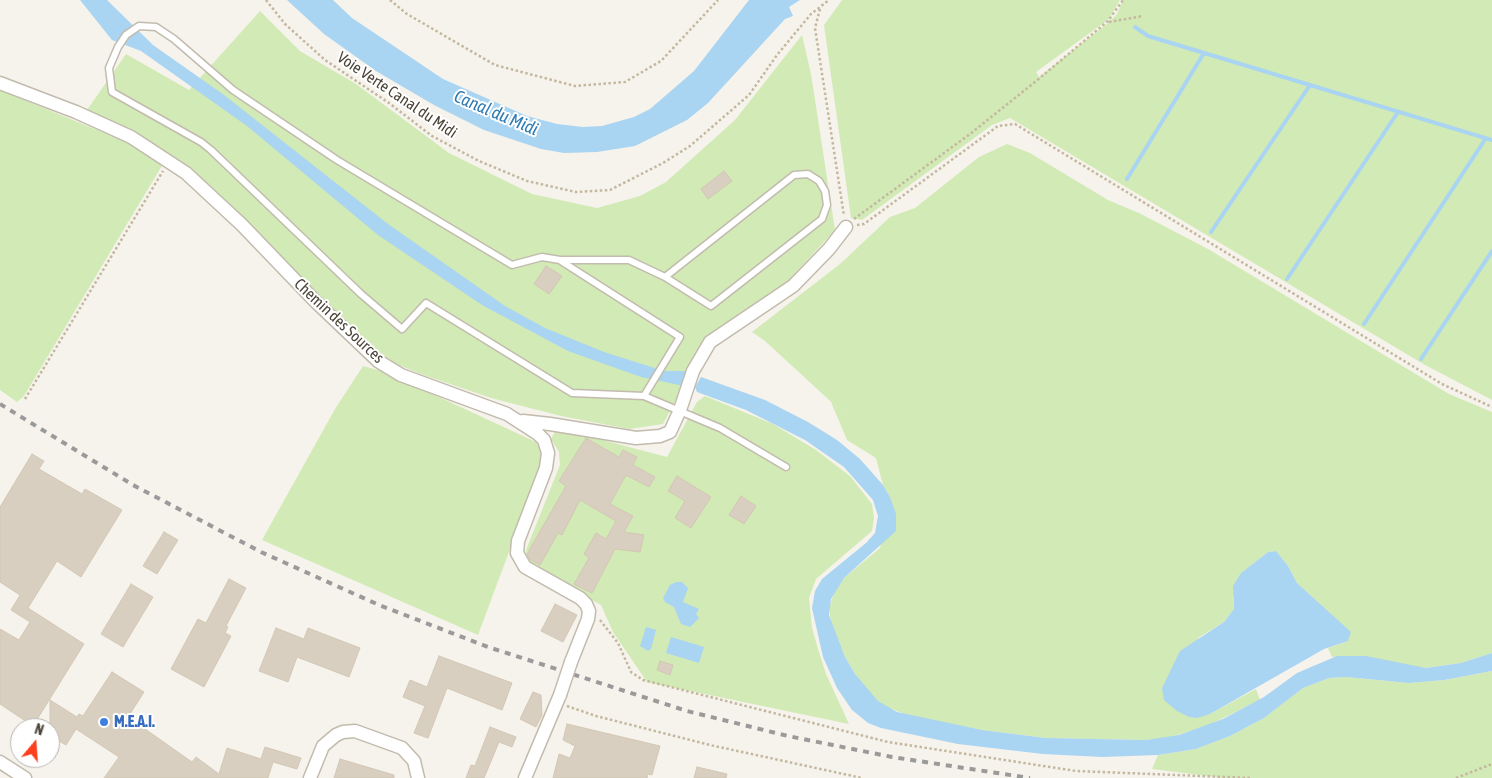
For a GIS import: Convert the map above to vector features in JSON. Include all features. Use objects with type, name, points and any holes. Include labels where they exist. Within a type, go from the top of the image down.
[{"type":"street","name":"Chemin des Sources","points":[[0,83],[67,108],[107,126],[131,138],[186,173],[242,225],[322,309],[378,361],[401,375],[520,421],[532,428],[544,440],[548,453],[546,468],[518,541],[519,560],[525,567],[580,598],[589,611]]},
{"type":"street","points":[[520,421],[636,438],[660,436],[670,432],[680,410],[693,371],[710,342],[793,286],[829,249],[846,227]]},
{"type":"street","points":[[525,778],[559,699],[589,611]]},
{"type":"street","points":[[310,778],[322,746],[336,735],[355,731],[402,748],[414,761],[418,778]]},
{"type":"street","points":[[0,762],[25,778]]},
{"type":"lane","points":[[665,277],[794,174],[808,174],[819,181],[825,191],[827,205],[822,219],[711,306],[665,277],[629,260],[560,260],[542,257],[512,265],[337,160],[241,95],[156,26],[139,26],[126,35],[118,47],[109,68],[112,92],[201,142],[361,294],[402,329],[426,303],[572,393],[644,396],[720,428],[786,467]]},
{"type":"lane","points":[[560,260],[680,337],[644,396]]},
{"type":"path","name":"Voie Verte Canal du Midi","points":[[266,0],[285,24],[326,60],[389,103],[432,136],[479,162],[527,181],[576,192],[610,190],[663,163],[690,146],[748,95],[777,55],[811,14],[820,9],[829,0]]},
{"type":"path","points":[[390,0],[407,14],[496,65],[575,86],[625,82],[661,61],[718,0]]},
{"type":"path","points":[[846,227],[861,212],[970,134],[1107,22],[1123,0]]},
{"type":"path","points":[[820,9],[815,28],[846,227]]},
{"type":"path","points":[[1107,22],[1143,16]]},
{"type":"path","points":[[846,227],[864,224],[998,126],[1015,124],[1442,384],[1492,407]]},
{"type":"path","points":[[25,399],[168,162]]},
{"type":"path","points":[[589,611],[605,624],[618,643],[631,672],[643,680],[660,686],[888,742],[1076,771],[1251,778]]},
{"type":"path","points":[[559,699],[596,716],[710,745],[862,778]]},
{"type":"path","points":[[1456,778],[1492,764]]},
{"type":"green space","points":[[842,0],[1120,0],[1109,19],[1036,72],[1039,77],[1108,23],[1117,14],[1123,0],[1492,0],[1492,400],[1425,365],[1010,118],[992,125],[862,220],[851,218],[824,25]]},
{"type":"green space","points":[[260,11],[300,51],[356,84],[449,153],[532,194],[597,208],[640,196],[666,182],[735,120],[802,35],[811,74],[835,230],[789,280],[764,299],[711,333],[693,357],[680,392],[663,424],[629,429],[561,416],[491,398],[421,374],[394,363],[351,329],[263,237],[192,171],[143,139],[87,110],[126,54],[189,90]]},
{"type":"green space","points":[[0,90],[131,144],[163,164],[24,396],[17,402],[0,390]]},
{"type":"green space","points":[[1007,144],[1030,153],[1108,200],[1141,214],[1208,249],[1449,394],[1492,412],[1492,653],[1461,663],[1426,668],[1332,657],[1328,648],[1348,641],[1334,617],[1297,583],[1288,566],[1276,551],[1268,552],[1241,573],[1233,597],[1234,609],[1224,622],[1198,638],[1210,714],[1256,689],[1260,700],[1207,726],[1171,737],[1146,740],[1046,738],[982,730],[912,717],[884,706],[873,697],[855,674],[845,657],[831,622],[829,608],[835,590],[844,578],[880,548],[890,497],[883,485],[876,458],[847,440],[831,402],[853,422],[765,341],[752,332],[840,264],[890,217],[915,208],[979,157]]},
{"type":"green space","points":[[363,366],[385,372],[536,442],[542,452],[541,466],[478,635],[262,540],[335,409]]},
{"type":"green space","points":[[705,396],[773,424],[816,450],[850,476],[872,504],[874,518],[872,531],[816,579],[809,598],[812,628],[818,649],[826,674],[849,724],[647,682],[613,632],[601,605],[528,565],[526,550],[560,465],[559,452],[551,439],[557,428],[667,457],[697,402]]},
{"type":"green space","points":[[1492,671],[1492,778],[1224,778],[1152,769],[1158,755],[1196,749],[1230,736],[1264,718],[1303,688],[1329,678],[1346,677],[1409,683],[1444,680]]},
{"type":"water","points":[[80,0],[107,0],[153,45],[224,95],[388,224],[505,306],[545,328],[604,352],[664,371],[685,371],[684,386],[641,377],[568,351],[482,305],[378,235],[247,126],[141,51],[112,40]]},
{"type":"water","name":"Canal du Midi","points":[[287,0],[333,0],[352,18],[443,79],[527,116],[557,124],[583,127],[602,126],[634,117],[650,109],[694,71],[749,0],[800,0],[789,7],[793,16],[785,19],[708,103],[687,120],[635,146],[597,152],[564,153],[541,149],[484,130],[434,105],[376,71],[324,34]]},
{"type":"water","points":[[701,377],[765,400],[808,422],[837,440],[860,459],[883,485],[896,514],[896,531],[844,578],[831,599],[829,615],[845,657],[855,674],[878,701],[897,712],[982,730],[1046,738],[1146,740],[1179,735],[1223,719],[1264,697],[1297,673],[1337,656],[1366,656],[1426,668],[1461,663],[1492,653],[1492,671],[1444,680],[1409,683],[1346,677],[1329,678],[1303,688],[1264,718],[1230,736],[1196,749],[1158,755],[1102,757],[1043,754],[958,744],[881,728],[868,723],[852,710],[837,688],[823,657],[812,608],[815,591],[822,579],[866,543],[875,533],[878,516],[873,500],[844,467],[805,440],[746,410],[697,392],[695,387]]},
{"type":"water","points":[[1276,551],[1288,566],[1297,583],[1351,632],[1348,641],[1324,649],[1210,714],[1197,718],[1189,717],[1177,711],[1164,700],[1162,688],[1180,651],[1224,622],[1234,609],[1233,586],[1241,573],[1268,552]]},
{"type":"water","points":[[682,582],[688,588],[683,602],[699,609],[696,614],[699,618],[690,627],[681,624],[674,607],[665,602],[663,598],[670,585]]},
{"type":"water","points":[[646,627],[656,630],[651,649],[648,651],[640,646]]},
{"type":"water","points":[[671,637],[704,647],[699,663],[666,653]]},
{"type":"building","points":[[724,171],[732,181],[708,199],[701,189]]},
{"type":"building","points":[[546,266],[562,276],[549,294],[534,284]]},
{"type":"building","points":[[586,438],[619,457],[623,450],[637,457],[633,465],[655,477],[649,487],[626,475],[610,504],[633,516],[624,532],[644,535],[640,552],[615,549],[592,593],[574,584],[589,558],[584,554],[596,533],[606,539],[616,521],[580,500],[562,535],[558,533],[540,565],[531,560],[527,554],[566,486],[559,481]]},
{"type":"building","points":[[32,454],[44,461],[39,469],[82,494],[85,489],[122,510],[81,577],[57,561],[28,608],[84,644],[38,718],[21,718],[0,704],[0,629],[19,640],[30,622],[11,610],[20,595],[0,582],[0,507]]},
{"type":"building","points":[[677,476],[711,497],[691,528],[675,518],[685,501],[668,491]]},
{"type":"building","points":[[741,496],[756,506],[744,524],[729,515]]},
{"type":"building","points":[[164,532],[178,540],[157,574],[143,566]]},
{"type":"building","points":[[229,579],[246,588],[226,626],[228,627],[225,633],[231,636],[204,687],[171,669],[198,619],[206,623]]},
{"type":"building","points":[[131,584],[153,597],[123,647],[101,634]]},
{"type":"building","points":[[555,604],[577,615],[563,642],[541,631]]},
{"type":"building","points":[[276,628],[304,639],[308,628],[360,648],[349,677],[297,657],[288,682],[259,671]]},
{"type":"building","points":[[439,656],[512,683],[502,710],[447,688],[428,738],[414,733],[425,706],[403,697],[410,680],[427,687]]},
{"type":"building","points":[[660,661],[673,665],[670,675],[657,670]]},
{"type":"building","points":[[112,672],[144,692],[128,717],[192,762],[196,757],[219,774],[227,748],[261,759],[265,747],[301,758],[297,769],[273,762],[268,778],[104,778],[119,757],[76,729],[66,745],[60,742],[60,718],[50,718],[50,700],[77,717],[79,714],[83,716]]},
{"type":"building","points":[[533,692],[541,695],[542,715],[536,727],[520,719]]},
{"type":"building","points":[[567,724],[660,746],[652,775],[648,774],[647,778],[553,778],[559,754],[570,758],[575,746],[563,740]]},
{"type":"building","points":[[490,727],[516,737],[512,747],[499,742],[484,778],[466,778],[471,765],[475,766]]},
{"type":"building","points":[[340,759],[394,775],[394,778],[334,778]]},
{"type":"building","points":[[697,767],[727,774],[726,778],[694,778]]},
{"type":"waterway","points":[[1135,27],[1148,36],[1492,140]]},
{"type":"waterway","points":[[1127,179],[1204,53]]},
{"type":"waterway","points":[[1211,232],[1310,85]]},
{"type":"waterway","points":[[1287,279],[1398,112]]},
{"type":"waterway","points":[[1364,324],[1486,138]]},
{"type":"waterway","points":[[1421,359],[1492,251]]},
{"type":"railway","points":[[0,404],[133,485],[261,552],[379,605],[488,647],[687,711],[788,736],[892,757],[1030,778]]},
{"type":"place","name":"M.E.A.I.","points":[[104,722]]}]
